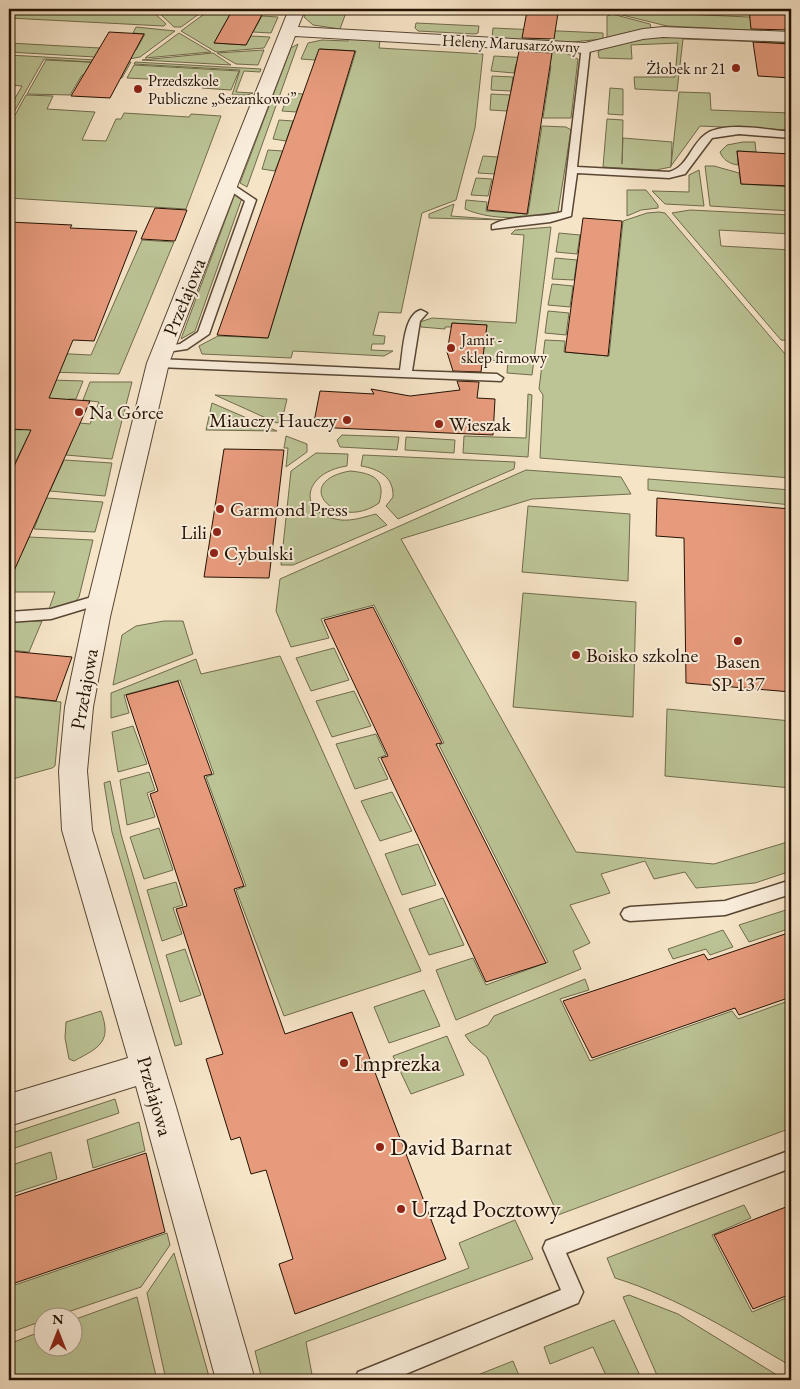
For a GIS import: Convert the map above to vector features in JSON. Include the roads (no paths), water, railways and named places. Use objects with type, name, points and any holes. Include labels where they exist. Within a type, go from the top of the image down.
[{"type":"street","name":"Heleny Marusarzówny","points":[[294,20],[585,48],[605,42],[657,33],[791,37]]},
{"type":"street","name":"Przełajowa","points":[[235,1380],[147,1067],[77,830],[73,799],[73,772],[79,707],[102,599],[161,356],[294,20]]},
{"type":"street","points":[[9,1110],[147,1067]]},
{"type":"lane","points":[[496,227],[567,214],[585,48]]},
{"type":"lane","points":[[572,170],[669,175],[681,172],[709,136],[714,134],[732,131],[791,135]]},
{"type":"lane","points":[[405,374],[414,321],[416,316],[421,313]]},
{"type":"lane","points":[[161,356],[405,374],[497,378]]},
{"type":"lane","points":[[9,617],[51,614],[102,599]]},
{"type":"lane","points":[[630,914],[725,908],[791,886]]},
{"type":"lane","points":[[366,1380],[571,1296],[573,1292],[553,1248],[791,1159]]},
{"type":"place","name":"Żłobek nr 21","points":[[736,68]]},
{"type":"place","name":"Przedszkole Publiczne „Sezamkowo”","points":[[138,89]]},
{"type":"place","name":"Jamir - sklep firmowy","points":[[451,348]]},
{"type":"place","name":"Na Górce","points":[[79,412]]},
{"type":"place","name":"Miauczy Hauczy","points":[[347,420]]},
{"type":"place","name":"Wieszak","points":[[439,424]]},
{"type":"place","name":"Garmond Press","points":[[220,509]]},
{"type":"place","name":"Lili","points":[[217,532]]},
{"type":"place","name":"Cybulski","points":[[214,553]]},
{"type":"place","name":"Basen SP 137","points":[[738,641]]},
{"type":"place","name":"Boisko szkolne","points":[[576,655]]},
{"type":"place","name":"Imprezka","points":[[344,1063]]},
{"type":"place","name":"David Barnat","points":[[380,1147]]},
{"type":"place","name":"Urząd Pocztowy","points":[[401,1209]]}]
